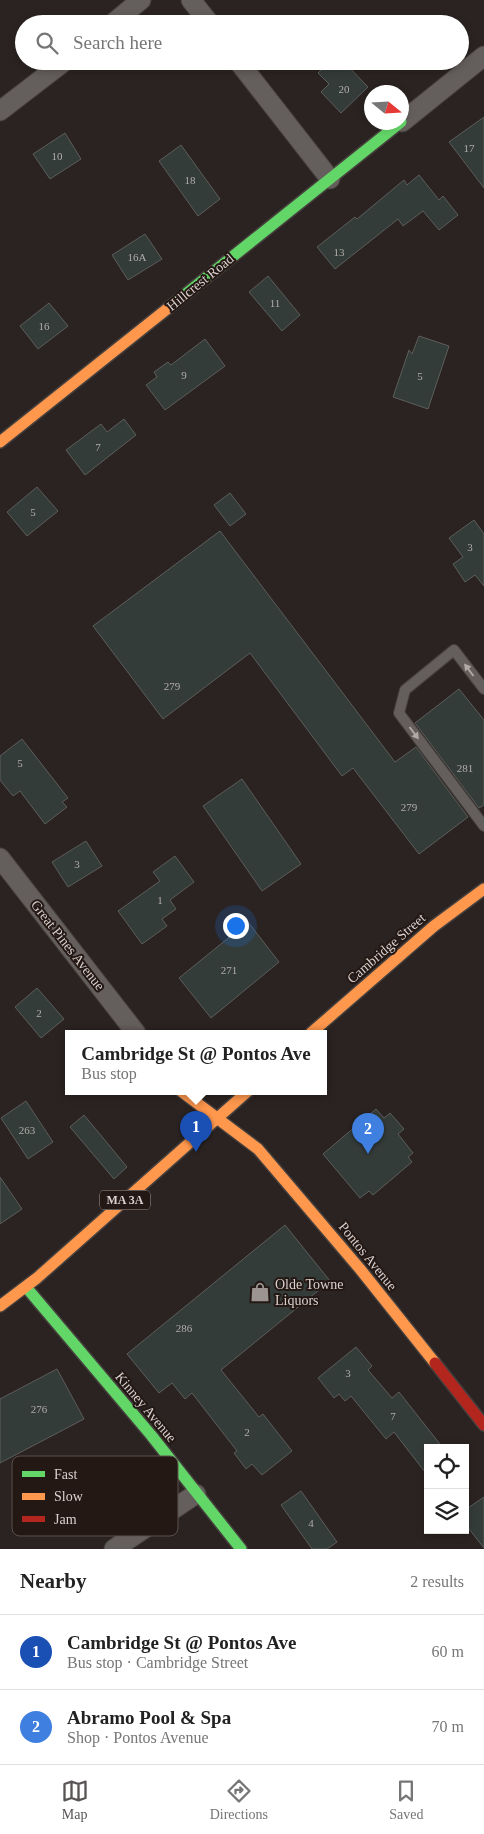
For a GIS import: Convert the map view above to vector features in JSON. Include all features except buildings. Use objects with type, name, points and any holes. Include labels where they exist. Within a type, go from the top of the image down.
[{"type":"street","points":[[123,15],[141,0]]},
{"type":"street","points":[[191,0],[203,15]]},
{"type":"street","name":"Hillcrest Road","points":[[469,68],[484,56]]},
{"type":"street","points":[[0,111],[53,70]]},
{"type":"street","points":[[245,70],[330,179]]},
{"type":"street","name":"Hillcrest Road","points":[[409,116],[466,70]]},
{"type":"street","name":"Hillcrest Road","points":[[0,442],[391,130]]},
{"type":"street","name":"Great Pines Avenue","points":[[0,858],[134,1030]]},
{"type":"street","name":"Cambridge Street","points":[[314,1030],[434,926],[484,889]]},
{"type":"street","points":[[186,1095],[218,1118]]},
{"type":"street","name":"MA 3A","points":[[0,1306],[26,1287],[244,1095]]},
{"type":"street","name":"Pontos Avenue","points":[[218,1118],[251,1142],[304,1200],[484,1425]]},
{"type":"street","name":"Kinney Avenue","points":[[26,1287],[165,1456]]},
{"type":"street","name":"Kinney Avenue","points":[[178,1472],[241,1549]]},
{"type":"street","points":[[178,1506],[196,1494]]},
{"type":"street","points":[[114,1549],[133,1536]]},
{"type":"lane","points":[[484,689],[454,650],[404,690],[399,712],[484,826]]},
{"type":"traffic: fast","points":[[172,305],[391,130]]},
{"type":"traffic: fast","points":[[26,1287],[168,1456]]},
{"type":"traffic: fast","points":[[178,1469],[241,1549]]},
{"type":"traffic: slow","points":[[0,442],[172,305]]},
{"type":"traffic: slow","points":[[314,1030],[434,926],[484,889]]},
{"type":"traffic: slow","points":[[186,1095],[258,1149],[360,1269],[435,1363]]},
{"type":"traffic: slow","points":[[0,1306],[37,1278],[243,1095]]},
{"type":"traffic: jam","points":[[435,1363],[484,1425]]},
{"type":"place","name":"Cambridge St @ Pontos Ave","points":[[196,1152]]},
{"type":"place","name":"Abramo Pool & Spa","points":[[368,1154]]},
{"type":"place","name":"Olde Towne Liquors","points":[[260,1292]]}]
